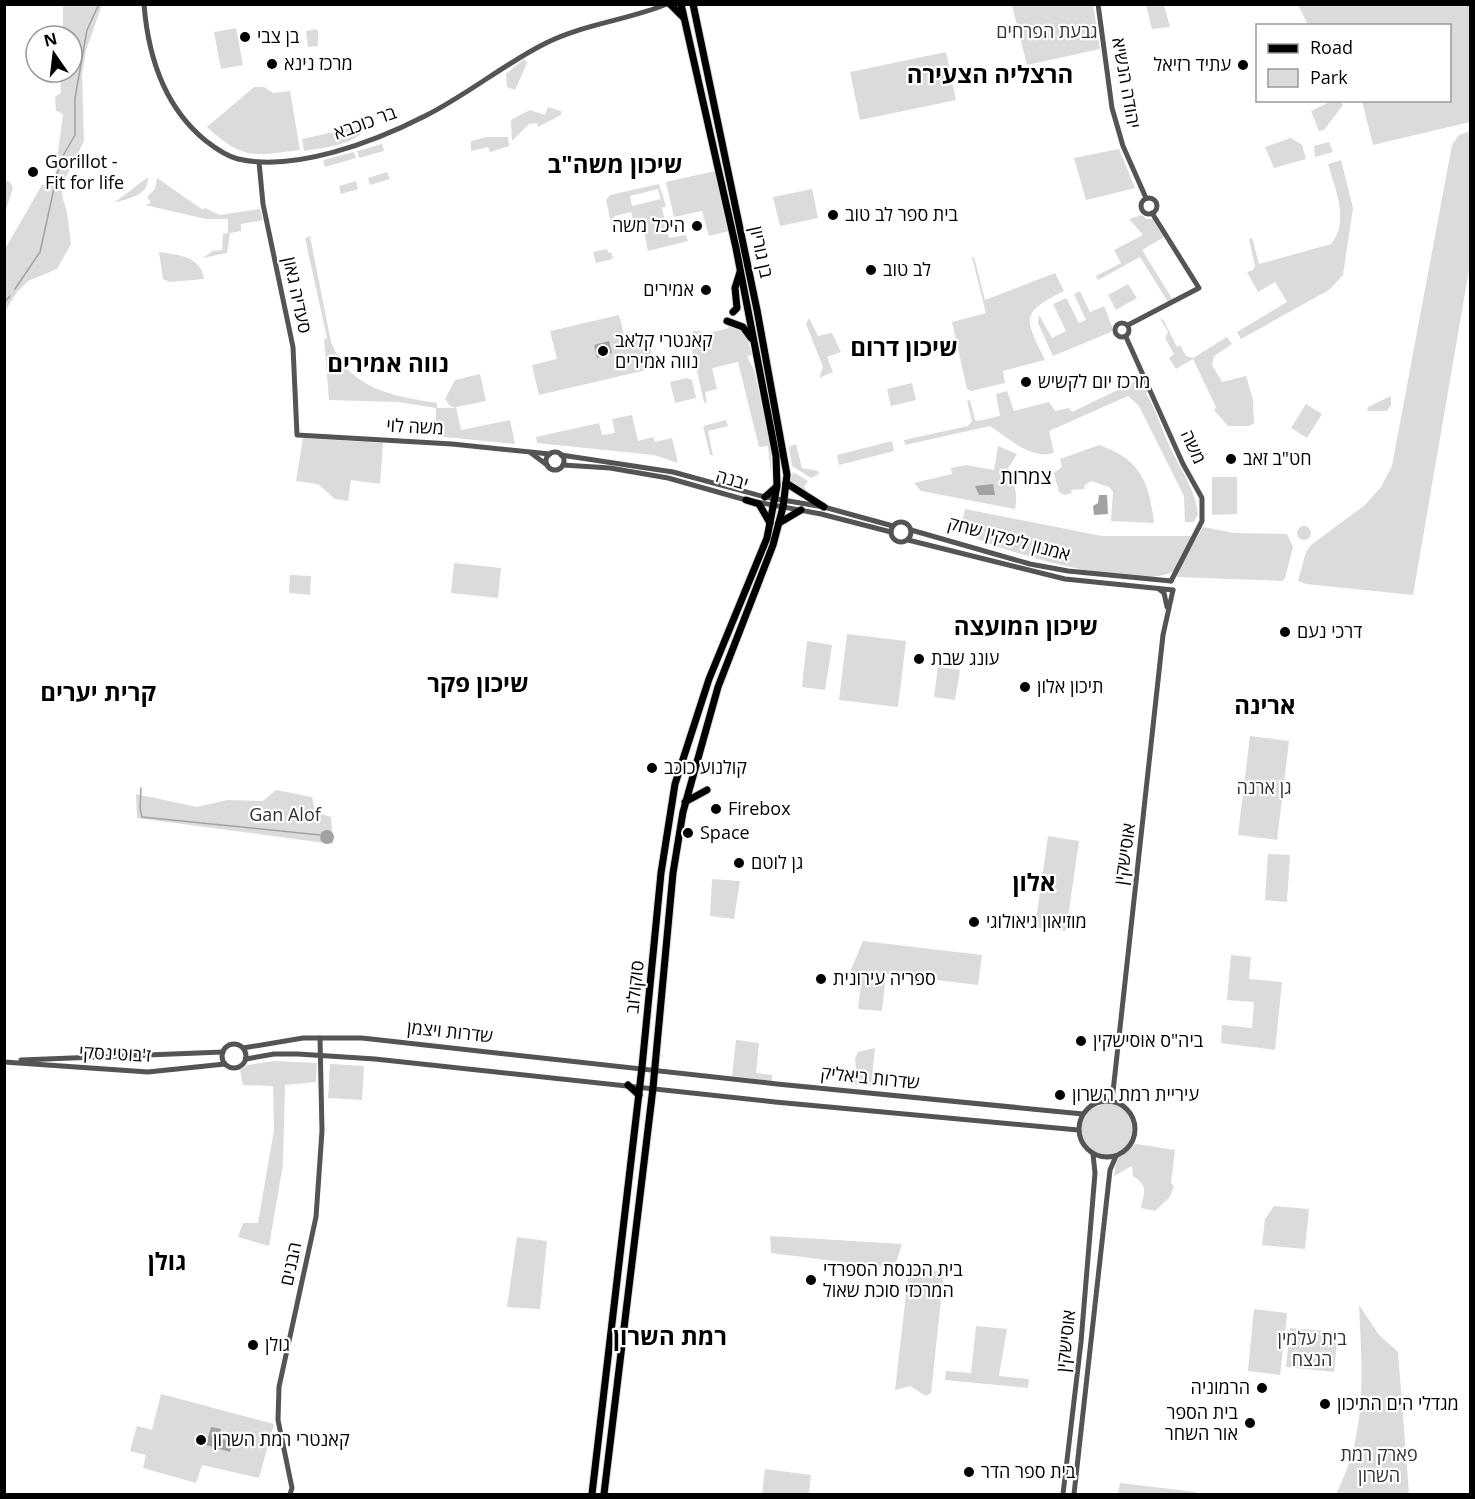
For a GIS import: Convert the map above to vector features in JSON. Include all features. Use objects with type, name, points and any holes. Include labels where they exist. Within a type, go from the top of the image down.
[{"type":"main road","points":[[669,4],[684,18]]},
{"type":"main road","name":"בן גוריון","points":[[681,4],[741,270],[776,456],[777,486],[774,502]]},
{"type":"main road","name":"בן גוריון","points":[[693,4],[758,310],[787,467],[783,503]]},
{"type":"main road","points":[[734,312],[737,308],[735,288],[741,270]]},
{"type":"main road","points":[[727,321],[747,330],[754,345]]},
{"type":"main road","points":[[786,483],[824,507]]},
{"type":"main road","points":[[765,497],[777,486]]},
{"type":"main road","points":[[746,500],[759,504],[770,524]]},
{"type":"main road","name":"סוקולוב","points":[[592,1494],[640,1086],[661,873],[675,784],[709,679],[763,550],[774,502]]},
{"type":"main road","name":"סוקולוב","points":[[604,1494],[653,1088],[673,873],[685,802],[718,687],[773,545],[783,503]]},
{"type":"main road","points":[[779,523],[801,510]]},
{"type":"main road","points":[[685,802],[707,790]]},
{"type":"main road","points":[[628,1085],[639,1095]]},
{"type":"street","name":"בר כוכבא","points":[[144,4],[152,55],[167,95],[181,116],[216,149],[235,159],[260,162],[322,155],[382,135],[426,116],[556,39],[669,4]]},
{"type":"street","name":"יהודה הנשיא","points":[[1098,4],[1112,108],[1124,146],[1146,198]]},
{"type":"street","name":"סעדיה גאון","points":[[260,162],[263,204],[293,346],[297,435]]},
{"type":"street","points":[[1146,198],[1154,199],[1157,203],[1157,208],[1152,213],[1146,214],[1141,208],[1142,201],[1146,198]]},
{"type":"street","points":[[1128,325],[1130,330],[1126,337],[1119,337],[1115,330],[1119,324],[1128,325],[1199,288],[1152,213]]},
{"type":"street","name":"משה","points":[[1126,337],[1183,464],[1202,498],[1202,521],[1169,583]]},
{"type":"street","name":"משה לוי","points":[[297,435],[550,454]]},
{"type":"street","points":[[530,452],[556,470],[563,465],[561,454]]},
{"type":"street","points":[[547,465],[550,454],[561,454],[673,472],[765,497],[774,502]]},
{"type":"street","name":"יבנה","points":[[563,465],[610,468],[668,478],[746,500],[783,503],[801,510],[892,529]]},
{"type":"street","points":[[783,503],[824,507],[892,529],[898,543],[908,540],[1065,579],[1173,590]]},
{"type":"street","name":"אמנון ליפקין שחק","points":[[892,529],[904,522],[911,530],[1030,564],[1169,583]]},
{"type":"street","points":[[908,540],[911,530]]},
{"type":"street","points":[[1156,580],[1166,577],[1176,569]]},
{"type":"street","points":[[1148,588],[1169,583],[1173,590]]},
{"type":"street","points":[[1158,589],[1166,598],[1168,612]]},
{"type":"street","name":"אוסישקין","points":[[1112,1101],[1168,612],[1173,590]]},
{"type":"street","name":"שדרות ויצמן","points":[[243,1048],[281,1040],[320,1038],[403,1042],[654,1069]]},
{"type":"street","name":"הבנים","points":[[290,1494],[292,1488],[278,1420],[279,1387],[316,1217],[322,1131],[320,1038]]},
{"type":"street","points":[[232,1045],[243,1048],[246,1059],[238,1068],[231,1068],[225,1064],[223,1052],[232,1045]]},
{"type":"street","name":"ז'בוטינסקי","points":[[4,1061],[223,1052]]},
{"type":"street","name":"שדרות ויצמן","points":[[246,1059],[274,1054],[322,1056],[454,1066],[653,1088]]},
{"type":"street","name":"ז'בוטינסקי","points":[[4,1061],[148,1072],[225,1064]]},
{"type":"street","name":"שדרות ביאליק","points":[[654,1069],[777,1084],[1083,1114]]},
{"type":"street","name":"שדרות ביאליק","points":[[653,1088],[1078,1130]]},
{"type":"street","points":[[1112,1101],[1124,1107],[1130,1114],[1135,1131],[1130,1145],[1116,1156],[1100,1157],[1093,1154],[1080,1140],[1078,1130],[1083,1114],[1093,1104],[1112,1101]]},
{"type":"street","name":"אוסישקין","points":[[1063,1494],[1081,1342],[1095,1173],[1093,1154]]},
{"type":"street","name":"אוסישקין","points":[[1074,1494],[1110,1170],[1116,1156]]},
{"type":"green space","points":[[63,5],[102,5],[86,50],[84,62],[84,24],[63,24]]},
{"type":"green space","name":"גבעת הפרחים","points":[[1012,5],[1093,5],[1100,49],[1027,65]]},
{"type":"green space","points":[[1146,5],[1164,5],[1170,27],[1152,29]]},
{"type":"green space","points":[[1298,5],[1470,5],[1470,122],[1373,145],[1362,102],[1451,102],[1451,24],[1308,24]]},
{"type":"green space","points":[[236,28],[243,65],[221,69],[214,32]]},
{"type":"green space","points":[[316,29],[318,46],[308,47],[306,31]]},
{"type":"green space","points":[[946,52],[956,100],[860,120],[850,72]]},
{"type":"green space","points":[[524,59],[527,63],[515,90],[507,87],[506,74]]},
{"type":"green space","points":[[61,84],[82,84],[84,141],[64,181],[62,195],[71,244],[57,269],[28,281],[17,292],[5,311],[5,249],[42,185],[54,184],[63,114],[56,111],[55,97],[61,93]]},
{"type":"green space","points":[[254,87],[264,87],[273,93],[290,91],[300,150],[271,154],[249,153],[230,145],[207,127]]},
{"type":"green space","points":[[1330,102],[1341,102],[1343,105],[1324,130],[1319,131],[1311,111]]},
{"type":"green space","points":[[548,107],[561,111],[561,115],[538,127],[537,123],[529,124],[512,141],[511,120],[530,110],[545,115]]},
{"type":"green space","points":[[364,117],[365,128],[361,134],[347,142],[304,151],[302,139],[357,127],[356,119]]},
{"type":"green space","points":[[1470,131],[1470,264],[1413,595],[1306,584],[1298,581],[1306,552],[1311,545],[1365,505],[1381,487],[1392,466],[1452,145],[1459,135]]},
{"type":"green space","points":[[487,137],[508,137],[509,146],[490,152],[488,147],[471,151],[471,141]]},
{"type":"green space","points":[[1291,138],[1302,145],[1306,159],[1274,168],[1265,147]]},
{"type":"green space","points":[[1329,142],[1333,152],[1315,157],[1314,146]]},
{"type":"green space","points":[[382,144],[384,151],[359,158],[357,151]]},
{"type":"green space","points":[[1119,149],[1135,188],[1086,200],[1074,158]]},
{"type":"green space","points":[[354,152],[356,158],[325,167],[323,160]]},
{"type":"green space","points":[[1341,160],[1353,208],[1343,275],[1329,290],[1241,339],[1237,332],[1287,302],[1275,282],[1258,292],[1247,272],[1253,270],[1255,266],[1249,239],[1252,238],[1259,264],[1331,244],[1337,235],[1340,215],[1337,194],[1328,164]]},
{"type":"green space","points":[[715,171],[729,231],[709,236],[702,211],[674,217],[666,182]]},
{"type":"green space","points":[[387,172],[390,179],[370,185],[368,178]]},
{"type":"green space","points":[[148,177],[142,192],[132,198],[114,203]]},
{"type":"green space","points":[[157,178],[203,210],[205,208],[220,215],[260,209],[263,220],[241,224],[241,231],[230,233],[227,253],[203,258],[212,251],[222,250],[223,234],[228,233],[228,219],[206,219],[145,205],[151,203],[147,197],[155,189]]},
{"type":"green space","points":[[5,180],[10,182],[13,188],[5,212]]},
{"type":"green space","points":[[356,181],[358,189],[341,194],[339,186]]},
{"type":"green space","points":[[659,184],[666,206],[662,208],[669,238],[686,235],[688,241],[648,251],[644,231],[639,232],[638,226],[613,232],[606,200],[610,195]],"holes":[[[658,189],[661,199],[632,206],[630,196]],[[631,212],[634,224],[617,228],[614,216]]]},
{"type":"green space","points":[[812,189],[818,218],[780,226],[773,197]]},
{"type":"green space","points":[[1142,215],[1146,219],[1153,219],[1164,237],[1142,250],[1173,300],[1168,302],[1140,257],[1098,280],[1096,276],[1121,263],[1114,250],[1143,235],[1129,219]]},
{"type":"green space","points":[[310,236],[331,342],[339,358],[349,370],[374,388],[404,397],[437,403],[437,408],[455,408],[450,406],[445,399],[455,380],[480,374],[486,401],[456,407],[461,430],[510,420],[515,444],[435,436],[436,408],[398,402],[329,400],[324,339],[327,338],[305,238]]},
{"type":"green space","points":[[607,249],[608,253],[611,252],[613,259],[596,263],[593,252]]},
{"type":"green space","points":[[159,252],[193,261],[202,271],[204,279],[170,282],[163,279]]},
{"type":"green space","points":[[972,257],[974,257],[985,300],[1055,273],[1064,291],[1040,305],[1033,311],[1030,318],[1033,334],[1045,360],[1003,371],[1005,383],[971,391],[967,389],[952,322],[986,313]]},
{"type":"green space","points":[[1128,284],[1137,298],[1116,310],[1108,295]]},
{"type":"green space","points":[[1080,291],[1090,312],[1104,306],[1113,329],[1111,332],[1053,356],[1038,323],[1039,315],[1052,338],[1066,331],[1053,304],[1066,298],[1079,323],[1086,320],[1074,294]]},
{"type":"green space","name":"קאנטרי קלאב נווה אמירים","points":[[619,315],[626,343],[648,338],[655,368],[539,395],[532,365],[557,359],[550,331]]},
{"type":"green space","points":[[753,318],[780,448],[781,491],[779,453]]},
{"type":"green space","points":[[809,318],[818,336],[832,333],[841,352],[827,357],[833,372],[819,378],[823,367],[806,324]]},
{"type":"green space","points":[[1160,318],[1164,321],[1177,347],[1180,345],[1186,356],[1193,358],[1227,337],[1232,344],[1214,356],[1212,365],[1222,382],[1246,376],[1253,400],[1254,423],[1249,426],[1228,426],[1214,410],[1216,407],[1193,359],[1176,369],[1169,358],[1174,354],[1165,338],[1168,332]]},
{"type":"green space","points":[[727,325],[742,331],[749,344],[752,355],[747,356],[754,370],[771,448],[771,475],[768,446],[759,447],[738,362],[712,368],[717,389],[705,392],[707,404],[704,402],[689,337],[693,331],[700,331],[704,334],[729,328]]},
{"type":"green space","points":[[1140,376],[1149,389],[1146,393],[1194,496],[1198,514],[1194,522],[1185,522],[1184,496],[1139,406],[1128,396],[1049,431],[1054,453],[1029,451],[990,426],[905,445],[904,440],[968,426],[972,421],[967,401],[970,400],[975,420],[978,421],[1000,416],[996,394],[1007,391],[1014,411],[1049,402],[1055,411],[1069,408],[1072,412],[1134,382],[1133,379]]},
{"type":"green space","points":[[686,378],[692,380],[696,398],[675,403],[670,382]]},
{"type":"green space","points":[[912,383],[916,400],[891,406],[887,389]]},
{"type":"green space","points":[[1391,396],[1391,405],[1387,411],[1367,411],[1368,407]]},
{"type":"green space","points":[[1306,404],[1322,414],[1307,438],[1291,428]]},
{"type":"green space","points":[[632,415],[638,441],[653,437],[655,442],[672,438],[678,463],[654,455],[537,443],[536,437],[599,423],[602,435],[615,433],[612,419]]},
{"type":"green space","points":[[726,420],[728,426],[708,431],[713,455],[710,455],[703,426]]},
{"type":"green space","points":[[303,438],[383,443],[380,484],[351,480],[348,501],[335,499],[318,484],[296,481]]},
{"type":"green space","points":[[892,441],[894,451],[839,465],[837,455]]},
{"type":"green space","points":[[796,444],[802,468],[818,471],[819,474],[811,478],[792,466],[789,447]]},
{"type":"green space","points":[[1099,445],[1124,457],[1140,474],[1149,495],[1154,523],[1111,521],[1113,492],[1109,487],[1091,481],[1084,486],[1085,489],[1071,490],[1072,493],[1065,495],[1059,492],[1054,473],[1062,467],[1060,459]]},
{"type":"green space","points":[[998,446],[1017,454],[1005,473],[1012,481],[1015,490],[1015,509],[921,491],[914,483],[952,474],[951,468],[966,465],[994,470]]},
{"type":"green space","points":[[793,472],[808,481],[804,487],[808,493],[790,483]]},
{"type":"green space","points":[[1212,477],[1237,477],[1237,514],[1212,515]]},
{"type":"green space","points":[[965,509],[1102,536],[1193,536],[1176,569],[1161,576],[1136,577],[1070,567],[1002,548],[960,530]]},
{"type":"green space","points":[[1301,526],[1307,526],[1311,533],[1307,540],[1301,540],[1297,536],[1297,530]]},
{"type":"green space","points":[[1203,527],[1234,533],[1287,534],[1293,547],[1285,578],[1282,581],[1177,577],[1175,575]]},
{"type":"green space","points":[[454,563],[501,568],[498,598],[451,593]]},
{"type":"green space","points":[[290,575],[311,576],[310,595],[289,593]]},
{"type":"green space","points":[[847,634],[906,641],[898,707],[839,700]]},
{"type":"green space","points":[[807,641],[832,645],[825,690],[802,687]]},
{"type":"green space","points":[[938,667],[960,670],[955,700],[934,697]]},
{"type":"green space","name":"גן ארנה","points":[[1250,736],[1289,741],[1277,840],[1238,835]]},
{"type":"green space","name":"Gan Alof","points":[[276,790],[312,797],[315,812],[331,817],[333,844],[137,818],[136,794],[197,807],[227,800],[263,801]]},
{"type":"green space","points":[[1048,836],[1079,841],[1066,931],[1035,927]]},
{"type":"green space","points":[[1268,854],[1290,855],[1287,902],[1265,900]]},
{"type":"green space","points":[[712,879],[740,881],[734,919],[710,916]]},
{"type":"green space","points":[[863,941],[982,955],[978,985],[886,974],[882,1011],[858,1009],[861,985],[852,982],[850,972]]},
{"type":"green space","points":[[1231,955],[1251,957],[1249,979],[1282,982],[1275,1050],[1221,1043],[1222,1025],[1252,1028],[1254,1002],[1227,1000]]},
{"type":"green space","points":[[736,1040],[759,1043],[756,1073],[772,1075],[772,1081],[732,1076]]},
{"type":"green space","points":[[875,1048],[871,1086],[848,1084],[857,1076],[855,1059],[858,1052]]},
{"type":"green space","points":[[274,1061],[317,1063],[316,1082],[285,1085],[283,1164],[269,1246],[238,1237],[243,1223],[258,1223],[274,1130],[273,1086],[243,1085],[240,1070],[248,1065]]},
{"type":"green space","points":[[330,1064],[364,1066],[362,1100],[328,1098]]},
{"type":"green space","points":[[1102,1101],[1112,1101],[1127,1109],[1133,1118],[1135,1129],[1133,1140],[1127,1149],[1112,1157],[1102,1157],[1091,1152],[1084,1145],[1079,1134],[1079,1124],[1084,1113],[1091,1106]]},
{"type":"green space","points":[[1136,1144],[1175,1150],[1171,1183],[1174,1186],[1170,1197],[1155,1211],[1141,1208],[1144,1190],[1141,1183],[1133,1176],[1132,1166],[1114,1176],[1117,1158]]},
{"type":"green space","points":[[1274,1206],[1309,1209],[1305,1249],[1262,1245],[1265,1219]]},
{"type":"green space","points":[[770,1236],[902,1244],[896,1263],[882,1267],[771,1253]]},
{"type":"green space","points":[[517,1237],[547,1241],[540,1309],[507,1307]]},
{"type":"green space","points":[[909,1268],[944,1272],[931,1393],[926,1396],[910,1386],[895,1390]]},
{"type":"green space","name":"פארק רמת השרון","points":[[1359,1305],[1379,1335],[1398,1352],[1409,1494],[1336,1494],[1354,1448],[1361,1402]]},
{"type":"green space","points":[[1254,1309],[1287,1313],[1280,1375],[1248,1371]]},
{"type":"green space","points":[[976,1326],[1007,1329],[999,1376],[1029,1379],[1028,1388],[945,1380],[946,1371],[971,1373]]},
{"type":"green space","name":"בית עלמין הנצח","points":[[1290,1328],[1338,1332],[1334,1372],[1286,1367]]},
{"type":"green space","name":"קאנטרי רמת השרון","points":[[161,1394],[274,1424],[259,1478],[202,1465],[196,1483],[143,1468],[146,1455],[130,1451],[137,1426],[152,1430]]},
{"type":"green space","points":[[765,1469],[811,1475],[809,1494],[762,1494]]},
{"type":"green space","points":[[1120,1483],[1196,1492],[1196,1494],[1118,1494]]},
{"type":"shaded area","points":[[609,341],[612,353],[597,358],[594,345]]},
{"type":"shaded area","points":[[993,484],[995,495],[979,495],[975,486]]},
{"type":"shaded area","points":[[1099,495],[1107,495],[1108,514],[1094,515],[1093,506],[1098,503]]},
{"type":"shaded area","points":[[324,830],[330,830],[334,837],[330,844],[324,844],[320,840],[320,834]]},
{"type":"shaded area","points":[[211,1427],[221,1429],[218,1439],[233,1440],[230,1452],[206,1445]]},
{"type":"waterway","points":[[15,289],[40,252],[60,161],[75,135],[75,98],[87,30],[99,4]]},
{"type":"waterway","points":[[4,303],[10,296]]},
{"type":"waterway","points":[[141,788],[142,817],[320,835]]},
{"type":"place","name":"בן צבי","points":[[245,37]]},
{"type":"place","name":"מרכז נינא","points":[[272,64]]},
{"type":"place","name":"עתיד רזיאל","points":[[1243,65]]},
{"type":"place","name":"Gorillot - Fit for life","points":[[33,172]]},
{"type":"place","name":"בית ספר לב טוב","points":[[833,215]]},
{"type":"place","name":"היכל משה","points":[[697,226]]},
{"type":"place","name":"לב טוב","points":[[871,270]]},
{"type":"place","name":"אמירים","points":[[706,290]]},
{"type":"place","name":"קאנטרי קלאב נווה אמירים","points":[[603,351]]},
{"type":"place","name":"מרכז יום לקשיש","points":[[1026,382]]},
{"type":"place","name":"חט\"ב זאב","points":[[1231,459]]},
{"type":"place","name":"דרכי נעם","points":[[1285,632]]},
{"type":"place","name":"עונג שבת","points":[[919,659]]},
{"type":"place","name":"תיכון אלון","points":[[1025,687]]},
{"type":"place","name":"קולנוע כוכב","points":[[652,768]]},
{"type":"place","name":"Firebox","points":[[716,809]]},
{"type":"place","name":"Space","points":[[688,833]]},
{"type":"place","name":"גן לוטם","points":[[739,863]]},
{"type":"place","name":"מוזיאון גיאולוגי","points":[[974,922]]},
{"type":"place","name":"ספריה עירונית","points":[[821,979]]},
{"type":"place","name":"ביה\"ס אוסישקין","points":[[1081,1041]]},
{"type":"place","name":"עיריית רמת השרון","points":[[1060,1095]]},
{"type":"place","name":"בית הכנסת הספרדי המרכזי סוכת שאול","points":[[811,1280]]},
{"type":"place","name":"גולן","points":[[253,1345]]},
{"type":"place","name":"הרמוניה","points":[[1262,1388]]},
{"type":"place","name":"מגדלי הים התיכון","points":[[1325,1404]]},
{"type":"place","name":"בית הספר אור השחר","points":[[1250,1423]]},
{"type":"place","name":"קאנטרי רמת השרון","points":[[201,1440]]},
{"type":"place","name":"בית ספר הדר","points":[[969,1472]]},
{"type":"district","name":"הרצליה הצעירה","points":[[990,75]]},
{"type":"district","name":"שיכון משה\"ב","points":[[615,165]]},
{"type":"district","name":"שיכון דרום","points":[[904,348]]},
{"type":"district","name":"נווה אמירים","points":[[388,364]]},
{"type":"district","name":"צמרות","points":[[1026,477]]},
{"type":"district","name":"שיכון המועצה","points":[[1026,627]]},
{"type":"district","name":"שיכון פקר","points":[[478,684]]},
{"type":"district","name":"קרית יערים","points":[[98,693]]},
{"type":"district","name":"ארינה","points":[[1265,706]]},
{"type":"district","name":"אלון","points":[[1034,883]]},
{"type":"district","name":"גולן","points":[[167,1262]]},
{"type":"district","name":"רמת השרון","points":[[670,1337]]}]
